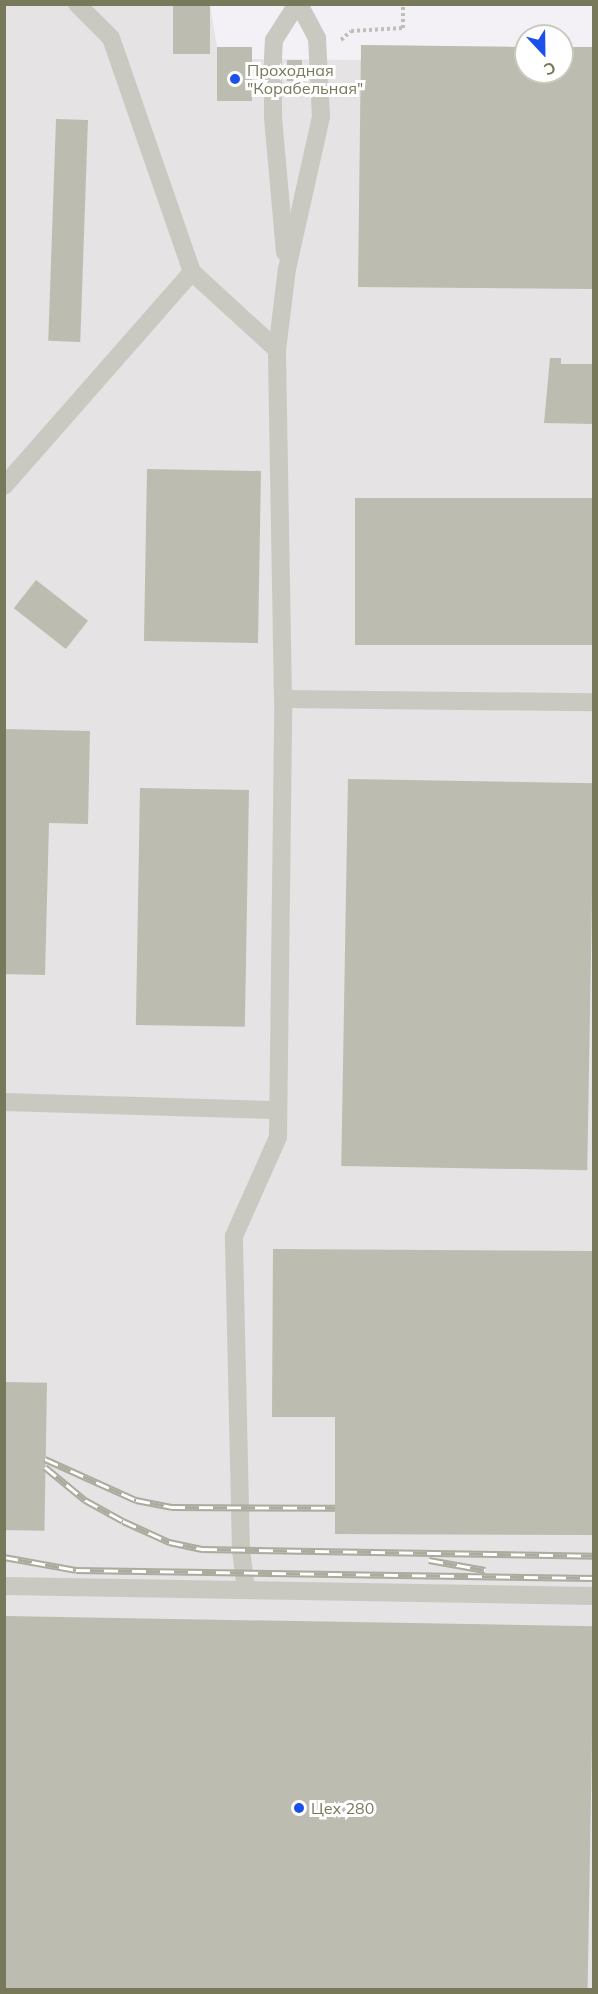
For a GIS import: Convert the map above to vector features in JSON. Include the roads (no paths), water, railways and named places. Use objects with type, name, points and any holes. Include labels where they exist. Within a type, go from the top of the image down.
[{"type":"lane","points":[[77,4],[111,38],[192,272],[277,350]]},
{"type":"lane","points":[[246,1590],[241,1551],[234,1236],[278,1137],[283,699],[277,350],[287,269],[321,117],[316,38],[298,4],[274,40],[273,58],[273,117],[287,269]]},
{"type":"lane","points":[[4,486],[192,272]]},
{"type":"lane","points":[[283,699],[594,702]]},
{"type":"lane","points":[[4,1102],[278,1110]]},
{"type":"lane","points":[[4,1586],[594,1596]]},
{"type":"railway","points":[[45,1459],[136,1500],[171,1507],[335,1508]]},
{"type":"railway","points":[[45,1467],[85,1500],[123,1521],[169,1542],[203,1549],[594,1556]]},
{"type":"railway","points":[[4,1557],[76,1570],[594,1578]]},
{"type":"railway","points":[[429,1560],[485,1570]]},
{"type":"place","name":"Проходная \"Корабельная\"","points":[[235,79]]},
{"type":"place","name":"Цех 280","points":[[299,1808]]}]
